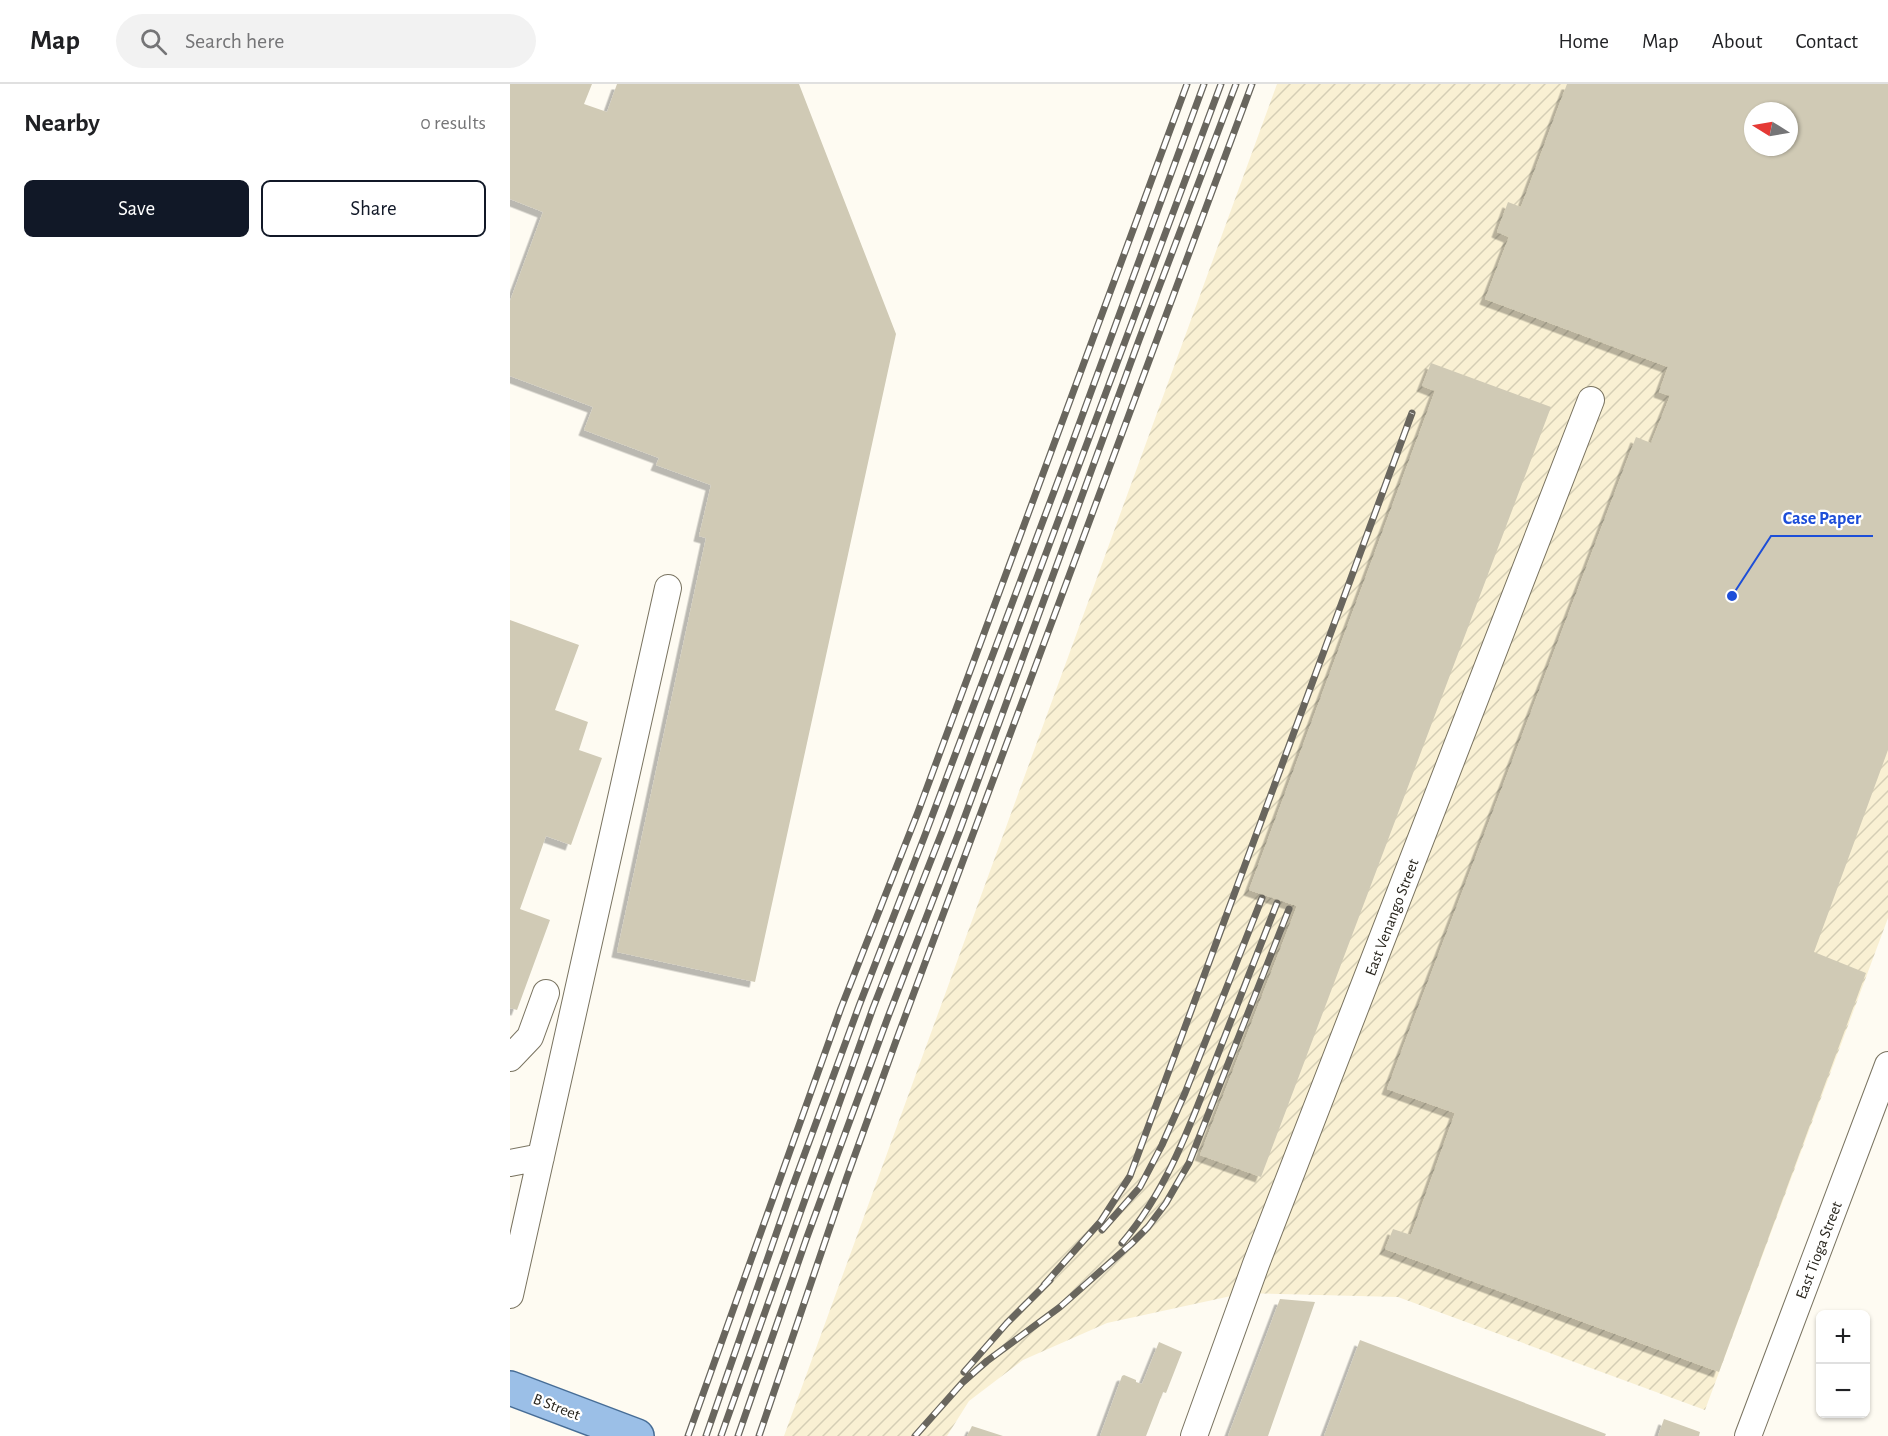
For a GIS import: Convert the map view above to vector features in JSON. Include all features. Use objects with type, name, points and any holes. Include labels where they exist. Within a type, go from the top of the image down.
[{"type":"main road","name":"B Street","points":[[510,1388],[637,1436]]},
{"type":"street","name":"East Venango Street","points":[[1194,1436],[1256,1264],[1591,400]]},
{"type":"street","points":[[510,1295],[668,588]]},
{"type":"street","points":[[510,1058],[530,1037],[546,993]]},
{"type":"street","name":"East Tioga Street","points":[[1748,1436],[1882,1099],[1888,1065]]},
{"type":"street","points":[[510,1163],[541,1157]]},
{"type":"shaded area","points":[[1277,84],[1888,84],[1888,918],[1705,1410],[1398,1297],[1245,1293],[1107,1323],[1023,1360],[969,1401],[947,1436],[784,1436]]},
{"type":"building","points":[[510,84],[592,84],[584,104],[607,112],[617,84],[799,84],[896,334],[755,982],[617,952],[706,538],[699,536],[711,485],[656,465],[659,458],[584,430],[593,407],[510,376],[510,301],[543,212],[510,199]]},
{"type":"building","points":[[1567,84],[1888,84],[1888,750],[1814,952],[1866,973],[1719,1372],[1385,1249],[1393,1229],[1411,1235],[1455,1113],[1387,1089],[1636,437],[1651,443],[1670,396],[1659,392],[1668,367],[1485,299],[1509,237],[1497,232],[1508,202],[1521,207]]},
{"type":"building","points":[[1431,363],[1551,407],[1261,1177],[1200,1155],[1297,906],[1249,890],[1435,391],[1422,386]]},
{"type":"building","points":[[510,620],[579,645],[555,710],[588,722],[579,750],[602,758],[571,845],[546,836],[520,909],[550,920],[517,1010],[510,1008]]},
{"type":"building","points":[[1280,1299],[1315,1302],[1268,1436],[1228,1436]]},
{"type":"building","points":[[1360,1340],[1606,1434],[1605,1436],[1324,1436]]},
{"type":"building","points":[[1159,1342],[1182,1352],[1146,1436],[1100,1436],[1122,1376],[1142,1384]]},
{"type":"building","points":[[1664,1419],[1700,1432],[1699,1436],[1658,1436]]},
{"type":"building","points":[[972,1426],[1003,1436],[967,1436]]},
{"type":"railway","points":[[688,1436],[841,1008],[918,812],[1187,84]]},
{"type":"railway","points":[[706,1436],[791,1191],[859,1006],[1070,449],[1204,84]]},
{"type":"railway","points":[[721,1436],[873,1008],[944,827],[1221,84]]},
{"type":"railway","points":[[738,1436],[807,1237],[888,1017],[961,827],[1139,340],[1236,84]]},
{"type":"railway","points":[[759,1436],[896,1041],[1252,84]]},
{"type":"railway","points":[[1044,1285],[1101,1221],[1130,1176],[1412,413]]},
{"type":"railway","points":[[1102,1230],[1140,1187],[1162,1145],[1185,1093],[1262,898]]},
{"type":"railway","points":[[1122,1243],[1152,1202],[1176,1158],[1277,903]]},
{"type":"railway","points":[[915,1436],[963,1382],[987,1361],[1060,1307],[1131,1244],[1148,1227],[1166,1203],[1189,1163],[1289,909]]},
{"type":"railway","points":[[964,1372],[1007,1323],[1050,1280]]},
{"type":"place","name":"Case Paper","points":[[1732,596]]}]
